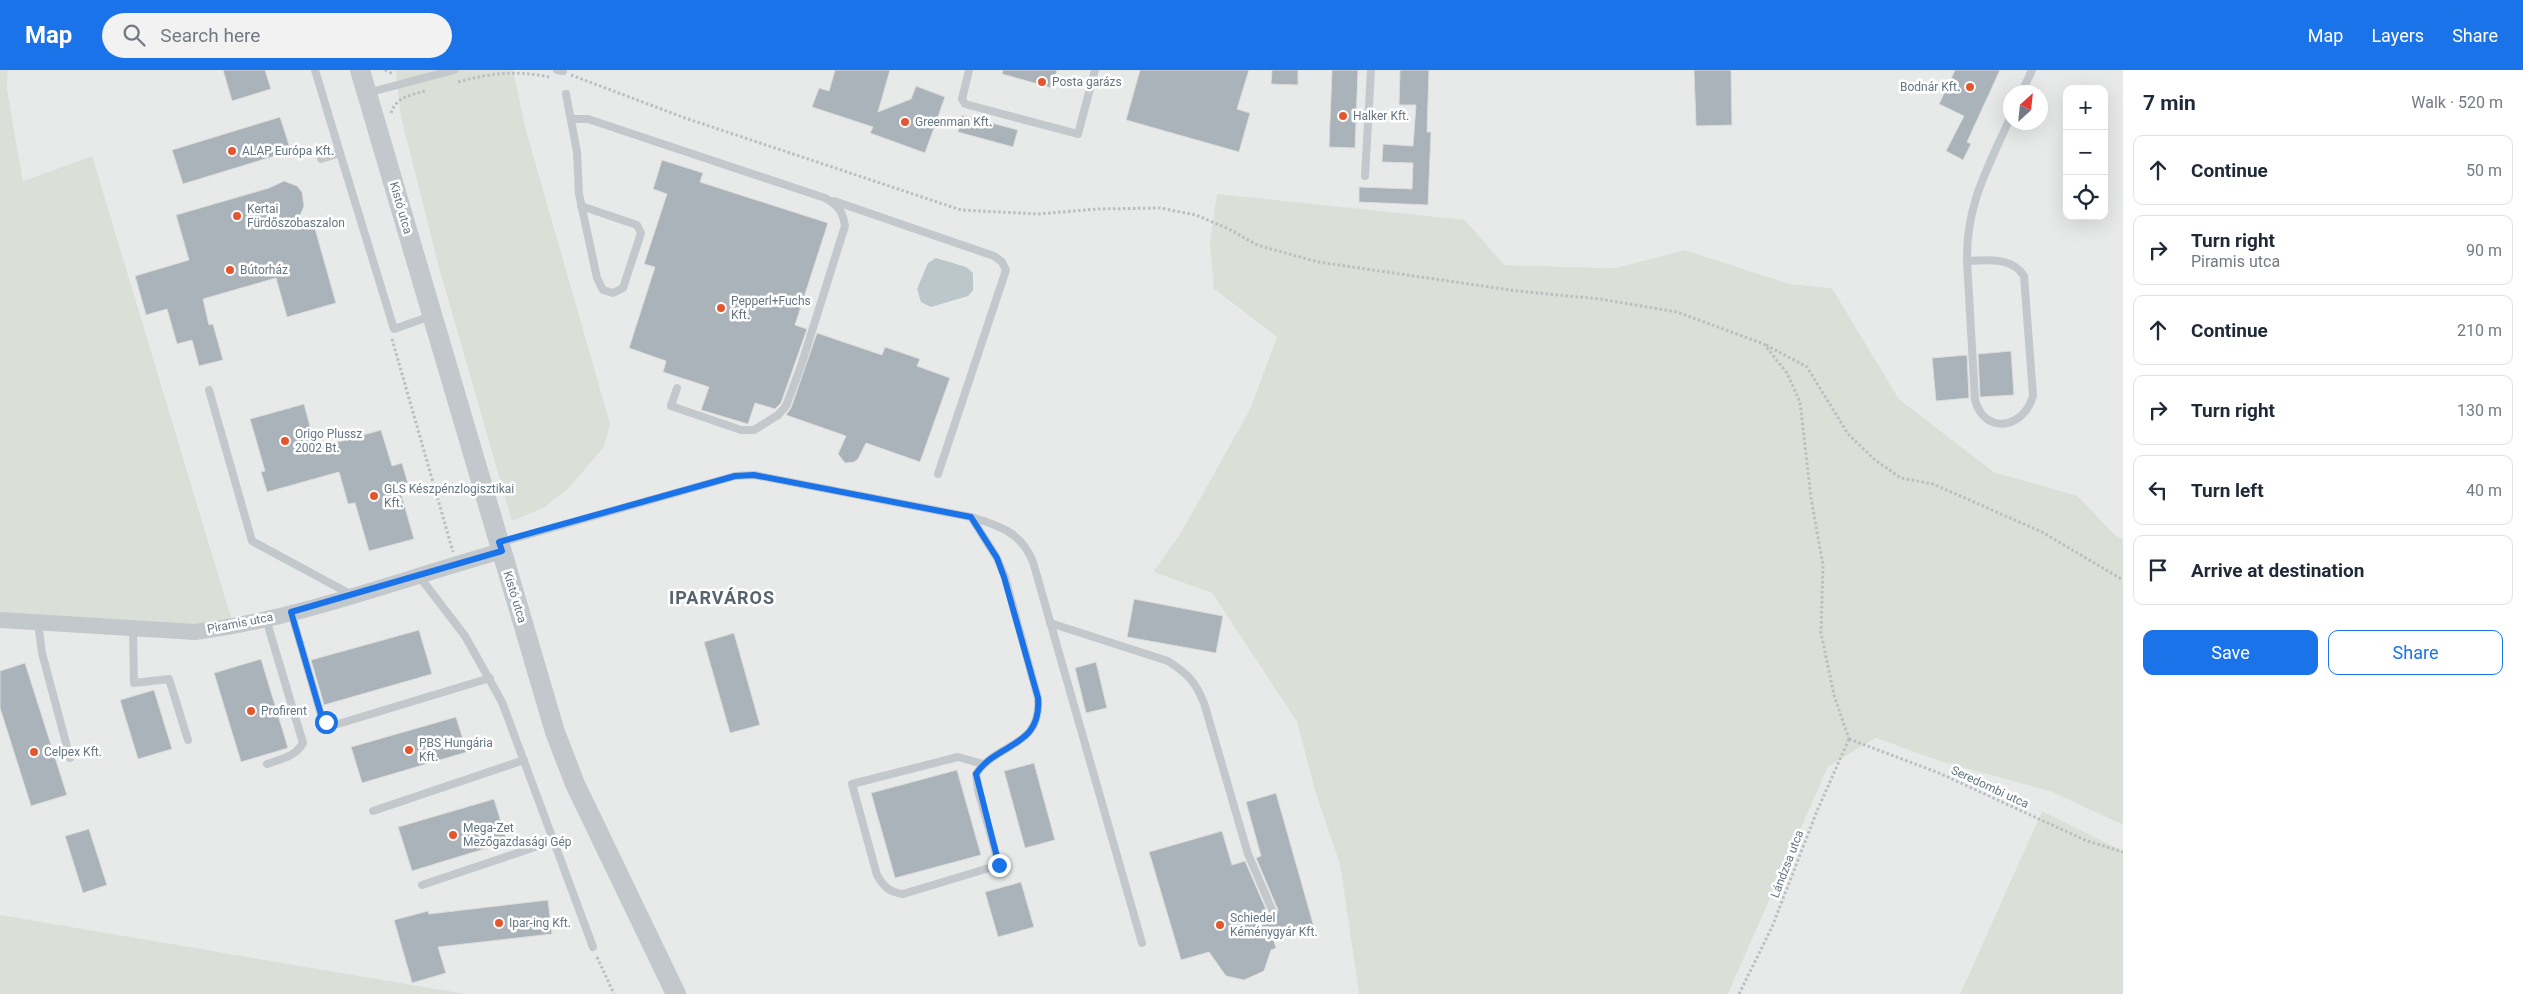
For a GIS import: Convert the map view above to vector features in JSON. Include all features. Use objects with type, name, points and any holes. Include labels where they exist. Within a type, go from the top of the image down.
[{"type":"street","name":"Kistó utca","points":[[360,70],[555,732],[575,784],[676,994]]},
{"type":"street","name":"Piramis utca","points":[[0,620],[195,632],[224,628],[266,619],[352,595],[456,564],[500,547]]},
{"type":"lane","points":[[315,70],[394,329],[432,315]]},
{"type":"lane","points":[[367,93],[454,70]]},
{"type":"lane","points":[[969,70],[962,99],[965,104],[1078,134],[1094,70]]},
{"type":"lane","points":[[1365,176],[1371,70]]},
{"type":"lane","points":[[2025,85],[2032,70]]},
{"type":"lane","points":[[566,94],[572,119],[581,206],[598,278],[603,290],[613,293],[623,288],[642,233],[637,225],[581,206]]},
{"type":"lane","points":[[572,119],[588,119],[994,256],[1002,262],[1006,270],[938,474]]},
{"type":"lane","points":[[1967,261],[1999,261],[2009,263],[2018,267],[2024,276],[2034,396],[2028,410],[2016,421],[1997,423],[1987,420],[1978,412],[1975,400],[1967,261],[1967,240],[1973,201],[2005,130]]},
{"type":"lane","points":[[321,159],[340,153]]},
{"type":"lane","points":[[677,388],[671,406],[740,430],[754,430],[778,414],[786,406],[801,366],[845,226],[843,214],[836,204],[825,198]]},
{"type":"lane","points":[[209,390],[252,540],[352,595]]},
{"type":"lane","points":[[500,547],[735,476],[754,475],[971,517],[998,525],[1014,535],[1027,548],[1142,943]]},
{"type":"lane","points":[[971,517],[997,558],[1004,577],[1038,698],[1039,712],[1030,732],[1021,741],[983,764],[976,774],[978,790],[999,865],[904,894],[892,892],[884,887],[877,875],[852,784],[958,757],[983,764]]},
{"type":"lane","points":[[418,575],[465,636],[502,702],[593,947]]},
{"type":"lane","points":[[291,612],[322,718],[331,724],[338,724],[490,678]]},
{"type":"lane","points":[[266,619],[303,743],[299,750],[290,756],[266,764]]},
{"type":"lane","points":[[38,622],[42,653],[70,758]]},
{"type":"lane","points":[[1050,623],[1168,661],[1197,684],[1248,854],[1273,912]]},
{"type":"lane","points":[[133,629],[134,683],[168,678],[188,740]]},
{"type":"lane","points":[[373,810],[524,760]]},
{"type":"lane","points":[[422,885],[553,841]]},
{"type":"path","points":[[451,84],[495,72],[531,71],[556,80]]},
{"type":"path","points":[[560,71],[685,118],[960,210],[1038,214],[1097,209],[1160,208],[1196,215],[1229,229],[1257,245],[1318,262],[1517,291],[1600,298],[1677,312],[1764,344],[1807,367],[1848,434],[1875,460],[1901,478],[1933,484],[2042,532],[2123,580]]},
{"type":"path","points":[[403,97],[434,89]]},
{"type":"path","points":[[394,329],[391,336],[456,564]]},
{"type":"path","points":[[1764,344],[1787,373],[1800,402],[1811,498],[1822,565],[1821,633],[1834,695],[1849,739]]},
{"type":"path","name":"Seredombi utca","points":[[1849,739],[1939,773],[2087,842],[2123,852]]},
{"type":"path","name":"Lándzsa utca","points":[[1739,994],[1772,927],[1817,811],[1849,739]]},
{"type":"path","points":[[593,947],[614,994]]},
{"type":"shaded area","points":[[0,70],[8,70],[7,88],[23,181],[92,156],[233,624],[224,627],[0,618]]},
{"type":"shaded area","points":[[8,70],[2123,70],[2123,539],[2115,535],[2078,496],[1994,472],[1899,399],[1832,288],[1790,284],[1685,250],[1615,268],[1503,265],[1465,220],[1214,289],[1277,337],[1249,411],[1180,534],[1153,572],[1212,593],[1297,722],[1315,791],[1340,865],[1359,994],[0,994],[0,618],[92,156],[23,181],[7,87]]},
{"type":"shaded area","points":[[396,70],[513,70],[525,127],[610,424],[604,447],[568,489],[543,508],[512,521],[440,271],[401,117]]},
{"type":"shaded area","points":[[1217,194],[1465,220],[1504,265],[1615,268],[1685,250],[1790,284],[1832,288],[1899,399],[1994,472],[2078,496],[2115,535],[2123,539],[2123,825],[2052,792],[1939,761],[1876,738],[1828,767],[1728,994],[1359,994],[1340,865],[1315,791],[1297,722],[1212,593],[1153,572],[1180,534],[1249,411],[1277,337],[1214,289],[1210,243]]},
{"type":"shaded area","points":[[936,258],[966,267],[973,273],[973,290],[968,296],[931,307],[921,302],[917,289],[928,263]]},
{"type":"shaded area","points":[[1876,738],[1939,761],[2052,792],[2123,825],[2123,851],[2042,811],[1960,994],[1728,994],[1828,767]]},
{"type":"shaded area","points":[[2042,811],[2123,851],[2123,994],[1960,994]]},
{"type":"shaded area","points":[[0,915],[465,994],[0,994]]},
{"type":"building","points":[[223,70],[265,70],[271,89],[232,101]]},
{"type":"building","points":[[835,70],[890,70],[878,112],[911,99],[916,86],[945,97],[925,153],[870,133],[873,127],[812,107],[819,88],[829,91]]},
{"type":"building","name":"Posta garázs","points":[[1003,70],[1057,70],[1052,88],[1002,74]]},
{"type":"building","points":[[1140,70],[1249,70],[1237,109],[1250,113],[1239,152],[1126,120]]},
{"type":"building","points":[[1272,70],[1298,70],[1298,85],[1271,84]]},
{"type":"building","name":"Halker Kft.","points":[[1332,70],[1358,70],[1355,148],[1329,147]]},
{"type":"building","points":[[1400,70],[1429,70],[1427,132],[1431,132],[1428,205],[1359,202],[1359,187],[1412,189],[1413,163],[1382,162],[1383,144],[1413,146],[1416,105],[1399,105]]},
{"type":"building","points":[[1694,70],[1731,70],[1732,125],[1696,126]]},
{"type":"building","name":"Bodnár Kft.","points":[[1955,70],[2000,70],[1967,142],[1971,144],[1963,160],[1946,151],[1964,116],[1939,104]]},
{"type":"building","points":[[962,115],[1018,130],[1013,147],[958,132]]},
{"type":"building","name":"ALAP Európa Kft.","points":[[280,117],[291,151],[183,184],[172,150]]},
{"type":"building","name":"Pepperl+Fuchs Kft.","points":[[662,160],[703,173],[700,182],[828,223],[795,325],[807,329],[781,403],[775,409],[755,403],[748,424],[701,410],[709,387],[663,372],[666,361],[629,348],[655,267],[644,264],[667,194],[653,189]]},
{"type":"building","points":[[284,181],[297,186],[302,192],[304,206],[294,230],[314,225],[336,303],[287,317],[276,278],[203,299],[209,325],[213,324],[223,360],[199,366],[192,340],[177,344],[167,309],[146,315],[135,276],[189,260],[176,215],[269,188]]},
{"type":"building","points":[[817,333],[882,355],[885,347],[920,359],[917,366],[950,378],[920,462],[866,443],[858,459],[854,462],[845,463],[838,454],[846,436],[786,415],[791,408]]},
{"type":"building","points":[[2011,351],[2014,395],[1980,397],[1978,354]]},
{"type":"building","points":[[1967,355],[1969,398],[1936,401],[1932,358]]},
{"type":"building","points":[[304,404],[316,448],[381,430],[392,466],[402,463],[409,487],[400,490],[414,539],[369,551],[355,503],[348,504],[339,472],[267,492],[261,472],[265,471],[250,419]]},
{"type":"building","points":[[1134,599],[1223,616],[1216,653],[1127,637]]},
{"type":"building","points":[[419,630],[432,674],[324,705],[311,660]]},
{"type":"building","points":[[734,633],[760,725],[730,733],[704,642]]},
{"type":"building","name":"Profirent","points":[[261,659],[288,748],[241,762],[214,673]]},
{"type":"building","points":[[1096,662],[1107,708],[1086,713],[1075,668]]},
{"type":"building","name":"Celpex Kft.","points":[[25,663],[67,795],[31,806],[0,708],[0,671]]},
{"type":"building","points":[[154,690],[172,749],[138,759],[120,700]]},
{"type":"building","name":"PBS Hungária Kft.","points":[[456,717],[467,752],[362,783],[351,747]]},
{"type":"building","points":[[1034,763],[1055,840],[1025,848],[1004,771]]},
{"type":"building","points":[[957,770],[981,855],[895,878],[871,793]]},
{"type":"building","name":"Schiedel Kéménygyár Kft.","points":[[1276,793],[1314,927],[1273,938],[1276,948],[1271,950],[1264,971],[1244,980],[1226,976],[1209,952],[1181,960],[1149,852],[1222,831],[1232,865],[1245,861],[1268,914],[1276,917],[1278,910],[1256,858],[1261,856],[1246,802]]},
{"type":"building","name":"Mega-Zet Mezőgazdasági Gép","points":[[494,799],[507,842],[412,871],[398,827]]},
{"type":"building","points":[[89,829],[107,885],[83,893],[65,836]]},
{"type":"building","points":[[1021,882],[1034,927],[998,937],[985,892]]},
{"type":"building","points":[[548,900],[552,934],[438,947],[446,973],[412,983],[394,920],[428,911],[429,914]]},
{"type":"place","name":"Posta garázs","points":[[1042,82]]},
{"type":"place","name":"Bodnár Kft.","points":[[1970,87]]},
{"type":"place","name":"Halker Kft.","points":[[1343,116]]},
{"type":"place","name":"Greenman Kft.","points":[[905,122]]},
{"type":"place","name":"ALAP Európa Kft.","points":[[232,151]]},
{"type":"place","name":"Kertai Fürdőszobaszalon","points":[[237,216]]},
{"type":"place","name":"Bútorház","points":[[230,270]]},
{"type":"place","name":"Pepperl+Fuchs Kft.","points":[[721,308]]},
{"type":"place","name":"Origo Plussz 2002 Bt.","points":[[285,441]]},
{"type":"place","name":"GLS Készpénzlogisztikai Kft.","points":[[374,496]]},
{"type":"place","name":"Profirent","points":[[251,711]]},
{"type":"place","name":"PBS Hungária Kft.","points":[[409,750]]},
{"type":"place","name":"Celpex Kft.","points":[[34,752]]},
{"type":"place","name":"Mega-Zet Mezőgazdasági Gép","points":[[453,835]]},
{"type":"place","name":"Ipar-ing Kft.","points":[[499,923]]},
{"type":"place","name":"Schiedel Kéménygyár Kft.","points":[[1220,925]]},
{"type":"district","name":"IPARVÁROS","points":[[722,598]]},
{"type":"route","points":[[326,722],[322,718],[291,612],[502,551],[499,542],[735,476],[774,477],[971,517],[997,558],[1038,698],[1039,712],[1030,732],[1021,741],[983,764],[976,774],[978,790],[999,865]]}]
